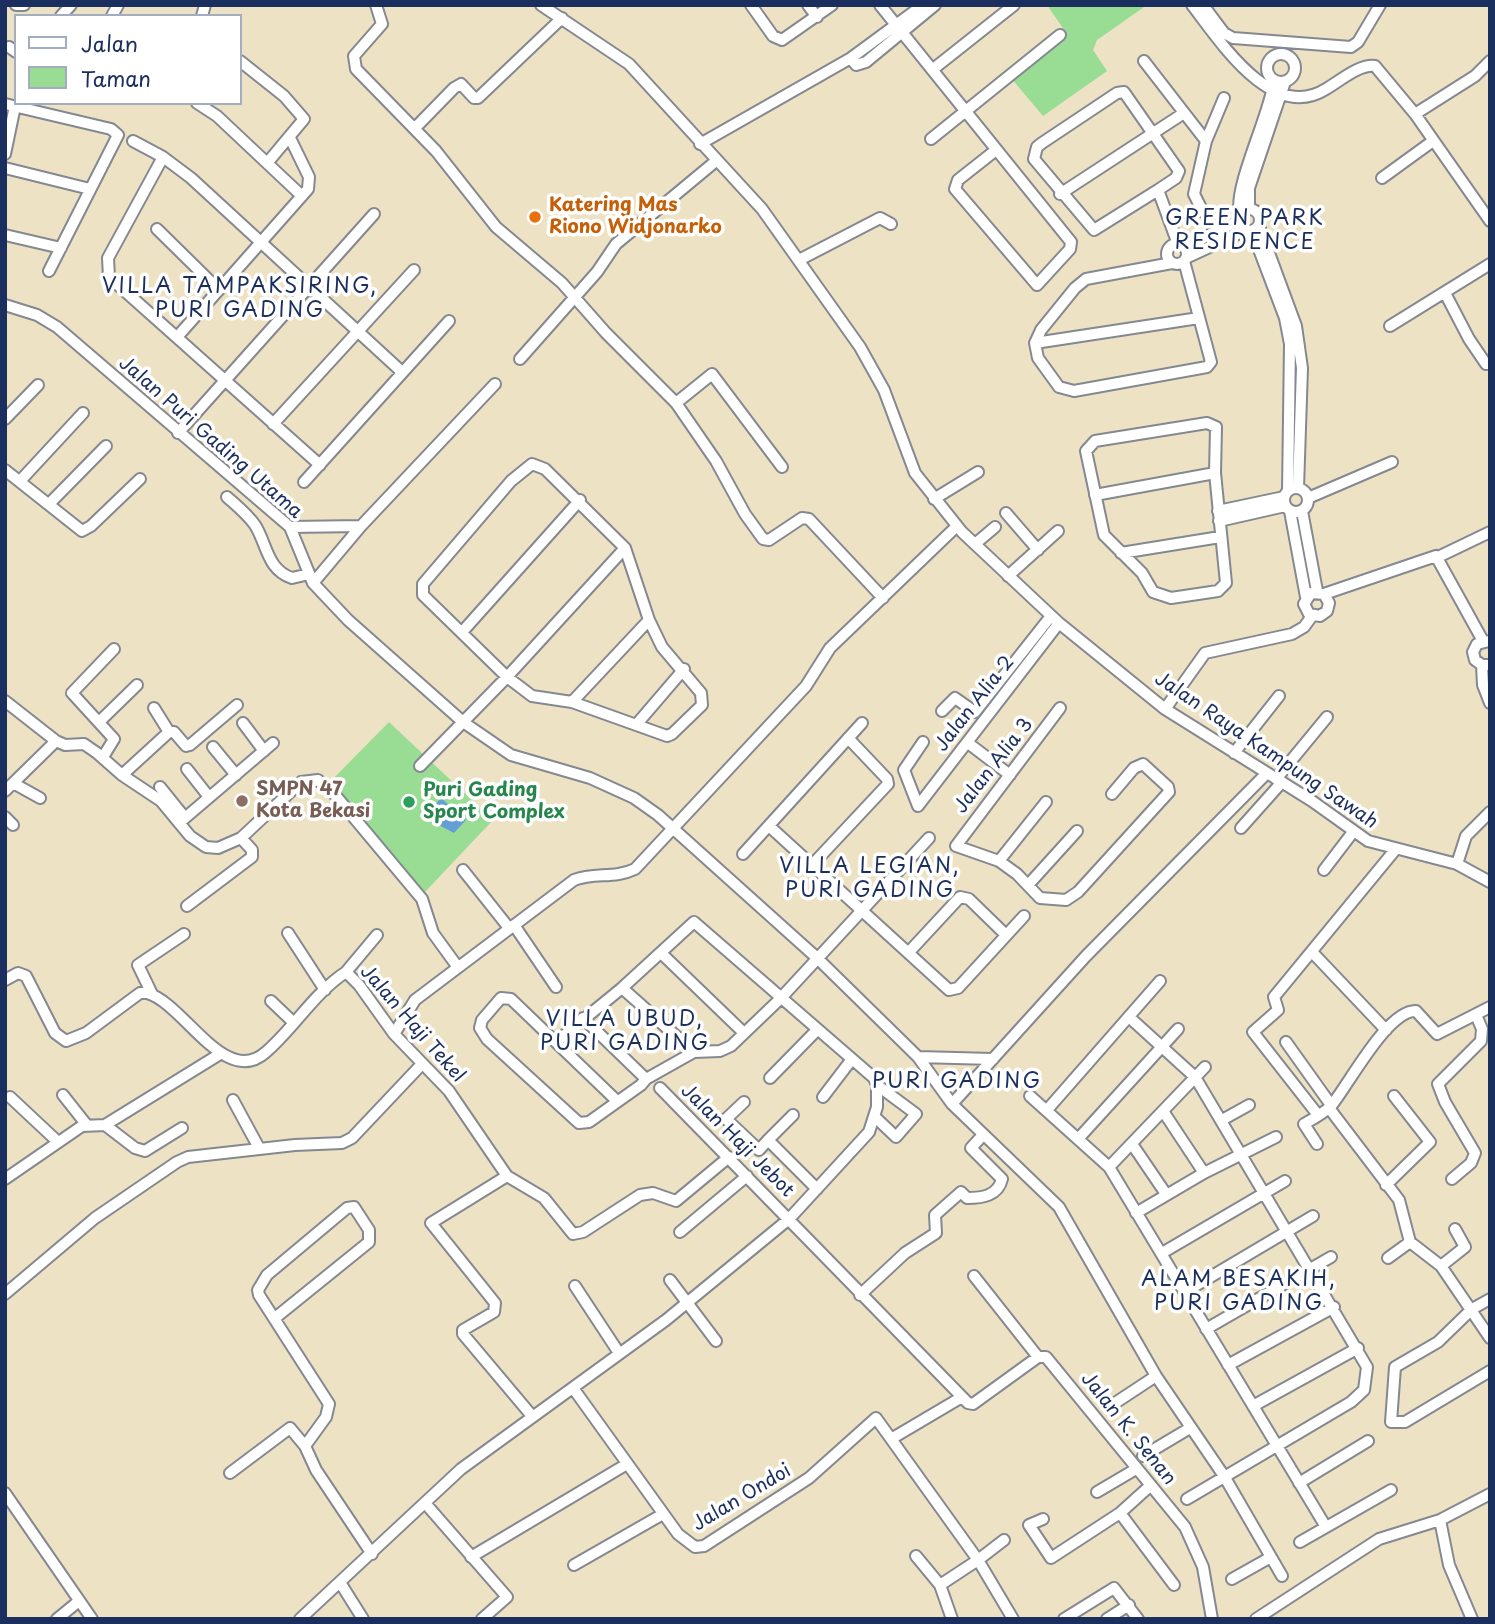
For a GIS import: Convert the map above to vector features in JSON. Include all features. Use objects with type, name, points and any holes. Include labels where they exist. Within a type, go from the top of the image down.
[{"type":"street","points":[[16,5],[24,5]]},
{"type":"street","points":[[376,5],[382,24],[354,56],[353,63],[415,128],[496,227],[575,297],[606,333],[676,403],[716,461],[745,514],[763,539],[769,540],[802,518],[809,519],[883,598]]},
{"type":"street","name":"Jalan Raya Kampung Sawah","points":[[541,5],[629,64],[700,144],[755,200],[851,332],[874,371],[892,410],[909,461],[934,499],[957,526],[1055,620],[1165,709],[1275,778],[1353,832],[1380,846],[1457,864],[1490,882]]},
{"type":"street","points":[[751,5],[777,40],[787,38],[832,5]]},
{"type":"street","points":[[808,5],[817,17]]},
{"type":"street","points":[[880,5],[1071,242],[1070,249],[1037,285],[954,189],[958,180],[996,150]]},
{"type":"street","points":[[700,144],[851,58],[856,65],[861,64],[923,5]]},
{"type":"street","points":[[899,30],[935,5]]},
{"type":"street","points":[[932,70],[1014,5]]},
{"type":"street","points":[[1192,5],[1245,71],[1279,86],[1312,97],[1359,69],[1375,66],[1415,114],[1490,221]]},
{"type":"street","points":[[1203,5],[1224,33],[1233,38],[1355,45],[1380,5]]},
{"type":"street","points":[[415,128],[461,84],[474,98],[478,98],[562,18]]},
{"type":"street","points":[[931,139],[1060,34]]},
{"type":"street","points":[[1275,40],[1277,55],[1267,69],[1279,86]]},
{"type":"street","points":[[1294,42],[1294,72],[1279,86],[1241,183],[1238,198],[1285,318],[1290,344],[1291,500],[1306,597],[1305,608],[1312,616]]},
{"type":"street","points":[[1277,55],[1292,59]]},
{"type":"street","points":[[1144,61],[1206,141]]},
{"type":"street","points":[[1415,114],[1475,76],[1490,61]]},
{"type":"street","points":[[242,63],[278,90],[303,117],[301,125],[268,162]]},
{"type":"street","points":[[1121,93],[1127,95],[1153,131],[1179,171],[1176,178],[1094,230],[1060,194],[1034,159],[1037,147],[1121,93]]},
{"type":"street","points":[[1203,212],[1194,194],[1206,141],[1224,97]]},
{"type":"street","points":[[5,154],[10,105],[111,129],[118,134],[49,271]]},
{"type":"street","points":[[200,105],[217,116],[302,196]]},
{"type":"street","points":[[1060,194],[1184,113]]},
{"type":"street","points":[[178,336],[308,190],[309,177],[290,138]]},
{"type":"street","points":[[133,141],[191,178],[402,372]]},
{"type":"street","points":[[1382,178],[1433,141]]},
{"type":"street","points":[[163,158],[108,258],[106,271],[114,282],[178,336],[320,465]]},
{"type":"street","points":[[520,359],[597,272],[616,244],[716,161]]},
{"type":"street","points":[[5,168],[90,189]]},
{"type":"street","points":[[1158,190],[1183,253],[1210,362],[1207,367],[1074,391],[1059,387],[1046,372],[1035,349],[1035,343],[1041,330],[1080,282],[1148,267],[1183,253],[1247,222]]},
{"type":"street","points":[[178,433],[374,214]]},
{"type":"street","points":[[799,260],[880,218],[891,224]]},
{"type":"street","points":[[156,229],[219,290]]},
{"type":"street","points":[[5,235],[61,248]]},
{"type":"street","points":[[1169,258],[1172,245],[1183,253]]},
{"type":"street","points":[[1390,326],[1490,264]]},
{"type":"street","points":[[273,424],[414,270]]},
{"type":"street","points":[[1445,293],[1469,339],[1486,364]]},
{"type":"street","name":"Jalan Puri Gading Utama","points":[[5,305],[37,315],[57,327],[290,527],[311,578],[348,620],[463,722],[511,755],[590,778],[627,795],[676,829],[816,957],[918,1057],[952,1104],[1059,1208],[1156,1376],[1224,1476],[1282,1576]]},
{"type":"street","points":[[1035,343],[1199,318]]},
{"type":"street","points":[[304,482],[449,321]]},
{"type":"street","points":[[676,403],[712,373],[782,467]]},
{"type":"street","points":[[227,497],[253,523],[270,561],[280,572],[292,578],[311,578],[495,384]]},
{"type":"street","points":[[5,419],[38,385]]},
{"type":"street","points":[[20,481],[83,413]]},
{"type":"street","points":[[1207,423],[1216,427],[1215,473],[1220,537],[1228,577],[1223,588],[1171,598],[1158,596],[1142,573],[1102,530],[1095,495],[1086,451],[1089,444],[1207,423]]},
{"type":"street","points":[[49,504],[106,446]]},
{"type":"street","points":[[1219,516],[1308,498],[1392,462]]},
{"type":"street","points":[[538,465],[580,500],[625,548],[649,620],[662,647],[684,669],[701,693],[702,705],[672,734],[636,725],[572,702],[533,696],[507,677],[463,631],[423,595],[423,584],[524,468],[538,465]]},
{"type":"street","points":[[5,470],[82,531],[91,526],[141,479]]},
{"type":"street","points":[[934,499],[978,472]]},
{"type":"street","points":[[1095,495],[1215,473]]},
{"type":"street","points":[[463,631],[580,500]]},
{"type":"street","points":[[1165,709],[1205,653],[1292,634],[1312,616],[1324,614],[1329,607],[1291,500]]},
{"type":"street","points":[[1006,513],[1038,550]]},
{"type":"street","points":[[290,527],[361,526]]},
{"type":"street","points":[[394,1034],[415,1000],[574,880],[592,876],[615,877],[635,869],[676,829],[806,685],[830,648],[957,526]]},
{"type":"street","points":[[975,544],[995,527]]},
{"type":"street","points":[[1008,576],[1058,531]]},
{"type":"street","points":[[1323,595],[1430,556],[1438,557],[1490,532]]},
{"type":"street","points":[[1121,553],[1220,537]]},
{"type":"street","points":[[420,766],[507,677],[625,548]]},
{"type":"street","points":[[1438,557],[1483,642]]},
{"type":"street","points":[[1306,597],[1323,595],[1432,563],[1443,575],[1483,642]]},
{"type":"street","points":[[572,702],[649,620]]},
{"type":"street","points":[[942,711],[956,698],[975,712],[1055,620]]},
{"type":"street","name":"Jalan Alia 2","points":[[923,742],[904,771],[918,806],[968,743],[1055,620]]},
{"type":"street","points":[[1483,642],[1473,652],[1475,660],[1486,665],[1483,685],[1490,702]]},
{"type":"street","points":[[103,757],[114,741],[72,692],[114,649]]},
{"type":"street","points":[[636,725],[684,669]]},
{"type":"street","points":[[99,722],[137,685]]},
{"type":"street","points":[[1234,753],[1279,696]]},
{"type":"street","points":[[5,701],[56,741],[65,745],[84,744],[103,757],[122,775],[161,801],[206,847],[218,848],[241,838],[294,787],[309,779],[318,780],[335,795],[422,899],[433,933],[457,966]]},
{"type":"street","points":[[169,732],[174,732],[186,746],[190,746],[237,705]]},
{"type":"street","points":[[154,708],[169,732]]},
{"type":"street","name":"Jalan Alia 3","points":[[999,861],[956,846],[1060,708]]},
{"type":"street","points":[[1241,828],[1275,778],[1326,717]]},
{"type":"street","points":[[243,723],[264,751]]},
{"type":"street","points":[[743,854],[862,723]]},
{"type":"street","points":[[122,775],[169,732]]},
{"type":"street","points":[[813,864],[888,784],[887,779],[848,738]]},
{"type":"street","points":[[40,798],[9,787],[56,741]]},
{"type":"street","points":[[182,821],[273,743]]},
{"type":"street","points":[[968,743],[1010,775]]},
{"type":"street","points":[[213,747],[236,775]]},
{"type":"street","points":[[1046,802],[999,861],[1029,884],[1036,895],[1046,900],[1071,898],[1169,792],[1168,787],[1143,764],[1135,768],[1112,794]]},
{"type":"street","points":[[187,769],[209,797]]},
{"type":"street","points":[[952,1104],[1086,956],[1275,778]]},
{"type":"street","points":[[160,788],[182,821]]},
{"type":"street","points":[[1457,864],[1466,836],[1490,812]]},
{"type":"street","points":[[769,826],[949,990],[954,990],[1024,916]]},
{"type":"street","points":[[1029,884],[1077,831]]},
{"type":"street","points":[[1324,870],[1353,832]]},
{"type":"street","points":[[187,906],[252,857],[252,850],[241,838]]},
{"type":"street","points":[[617,1101],[511,999],[506,997],[496,1002],[480,1025],[487,1039],[577,1123],[589,1122],[617,1101],[646,1079],[694,1052],[720,1051],[731,1046],[783,995],[929,838]]},
{"type":"street","points":[[1318,1115],[1253,1032],[1278,1010],[1274,997],[1395,850]]},
{"type":"street","points":[[463,870],[511,927],[556,987]]},
{"type":"street","points":[[909,952],[960,897],[970,899],[1006,935]]},
{"type":"street","points":[[556,1042],[622,988],[694,922],[783,995],[877,1085],[916,1114],[897,1137],[874,1117]]},
{"type":"street","points":[[288,933],[325,990]]},
{"type":"street","points":[[105,1125],[220,1054],[193,1025],[152,994],[138,965],[184,934]]},
{"type":"street","points":[[346,972],[377,935]]},
{"type":"street","points":[[1312,952],[1386,1030]]},
{"type":"street","points":[[661,953],[744,1033]]},
{"type":"street","name":"Jalan Haji Tekel","points":[[220,1054],[230,1059],[255,1060],[266,1053],[293,1022],[346,972],[359,985],[394,1034],[449,1091],[507,1176],[537,1191],[573,1234],[578,1234],[640,1195],[653,1193],[676,1201],[729,1157]]},
{"type":"street","points":[[5,980],[18,973],[26,976],[55,1033],[66,1041],[86,1033],[140,993],[152,994]]},
{"type":"street","points":[[1047,1110],[1160,981]]},
{"type":"street","points":[[622,988],[694,1052]]},
{"type":"street","points":[[271,1001],[293,1022]]},
{"type":"street","points":[[1317,1144],[1304,1124],[1330,1107],[1353,1071],[1386,1030],[1412,1010],[1418,1012],[1436,1034],[1490,1007]]},
{"type":"street","points":[[1452,1179],[1471,1163],[1475,1153],[1445,1102],[1438,1084],[1481,1041],[1482,1029],[1476,1015]]},
{"type":"street","points":[[1129,1017],[1161,1049],[1195,1077],[1358,1348],[1368,1377],[1359,1397],[1187,1499]]},
{"type":"street","points":[[583,1018],[646,1079]]},
{"type":"street","points":[[1079,1139],[1178,1029]]},
{"type":"street","points":[[770,1078],[817,1030]]},
{"type":"street","points":[[1286,1042],[1403,1208],[1410,1242],[1441,1266],[1490,1338]]},
{"type":"street","points":[[918,1057],[993,1059]]},
{"type":"street","points":[[823,1097],[852,1059]]},
{"type":"street","points":[[5,1294],[94,1218],[177,1161],[188,1157],[259,1148],[342,1143],[352,1138],[422,1063]]},
{"type":"street","points":[[1109,1167],[1205,1067]]},
{"type":"street","points":[[300,1619],[341,1584],[461,1469],[688,1302],[789,1219],[851,1155],[869,1132],[874,1117],[877,1085]]},
{"type":"street","name":"Jalan Haji Jebot","points":[[660,1088],[789,1219]]},
{"type":"street","points":[[63,1095],[86,1124]]},
{"type":"street","points":[[1030,1096],[1109,1167],[1326,1527]]},
{"type":"street","points":[[1386,1185],[1430,1142],[1394,1096]]},
{"type":"street","points":[[10,1097],[57,1141]]},
{"type":"street","points":[[233,1100],[259,1148]]},
{"type":"street","points":[[744,1102],[726,1119],[759,1150],[793,1115]]},
{"type":"street","points":[[1222,1120],[1249,1105]]},
{"type":"street","points":[[1163,1111],[1204,1173]]},
{"type":"street","points":[[5,1179],[57,1141],[86,1124],[105,1125],[135,1148],[145,1150],[182,1128]]},
{"type":"street","points":[[860,1295],[905,1253],[936,1233],[935,1215],[961,1192],[967,1198],[985,1198],[1000,1187],[1002,1179],[971,1148],[982,1136]]},
{"type":"street","points":[[1136,1213],[1204,1173],[1276,1137]]},
{"type":"street","points":[[768,1140],[817,1189]]},
{"type":"street","points":[[1132,1144],[1167,1194]]},
{"type":"street","points":[[507,1176],[431,1223],[495,1303],[494,1312],[463,1330],[464,1335],[532,1416]]},
{"type":"street","points":[[680,1232],[747,1176]]},
{"type":"street","points":[[1162,1253],[1285,1181]]},
{"type":"street","points":[[275,1318],[369,1242],[369,1230],[354,1207],[347,1209],[260,1282],[259,1294],[329,1404],[326,1417],[305,1446]]},
{"type":"street","points":[[1185,1292],[1313,1216]]},
{"type":"street","points":[[789,1219],[860,1295],[962,1397],[973,1404],[1038,1357],[974,1276]]},
{"type":"street","points":[[1441,1266],[1465,1247],[1455,1229]]},
{"type":"street","points":[[1388,1258],[1410,1242]]},
{"type":"street","points":[[1206,1329],[1331,1256]]},
{"type":"street","points":[[670,1280],[716,1341]]},
{"type":"street","points":[[575,1286],[619,1353]]},
{"type":"street","points":[[1490,1300],[1472,1309],[1438,1342],[1395,1367],[1391,1422],[1405,1422],[1490,1371]]},
{"type":"street","points":[[1228,1365],[1334,1307]]},
{"type":"street","points":[[1254,1406],[1358,1348]]},
{"type":"street","name":"Jalan K. Senan","points":[[1038,1357],[1046,1357],[1193,1539],[1203,1567],[1212,1619]]},
{"type":"street","points":[[1111,1410],[1115,1403],[1156,1376]]},
{"type":"street","name":"Jalan Ondoi","points":[[573,1388],[663,1514],[685,1542],[695,1547],[704,1546],[809,1478],[876,1418],[891,1439]]},
{"type":"street","points":[[962,1397],[891,1439],[978,1560],[1013,1619]]},
{"type":"street","points":[[230,1473],[290,1428],[305,1446],[316,1471],[372,1554]]},
{"type":"street","points":[[1143,1456],[1191,1428]]},
{"type":"street","points":[[1300,1483],[1368,1441]]},
{"type":"street","points":[[471,1557],[627,1464]]},
{"type":"street","points":[[1097,1492],[1136,1469]]},
{"type":"street","points":[[1043,1519],[1029,1525],[1051,1558],[1120,1513],[1151,1485]]},
{"type":"street","points":[[1300,1542],[1391,1490]]},
{"type":"street","points":[[5,1493],[92,1619]]},
{"type":"street","points":[[1256,1619],[1379,1539],[1440,1520],[1490,1493]]},
{"type":"street","points":[[425,1503],[507,1597],[482,1619]]},
{"type":"street","points":[[1120,1513],[1174,1585]]},
{"type":"street","points":[[574,1565],[663,1514]]},
{"type":"street","points":[[1440,1520],[1449,1566],[1472,1619]]},
{"type":"street","points":[[940,1585],[1004,1540]]},
{"type":"street","points":[[916,1556],[940,1585],[952,1618]]},
{"type":"street","points":[[1232,1578],[1271,1557]]},
{"type":"street","points":[[341,1584],[363,1619]]},
{"type":"street","points":[[1064,1619],[1112,1588],[1118,1590],[1138,1619]]},
{"type":"street","points":[[57,1619],[79,1601]]},
{"type":"street","points":[[1107,1619],[1129,1605]]},
{"type":"green space","points":[[1047,5],[1147,5],[1097,40],[1093,50],[1107,71],[1043,116],[1011,78],[1067,34]]},
{"type":"green space","name":"Puri Gading Sport Complex","points":[[389,722],[493,820],[424,893],[329,783]]},
{"type":"water","points":[[441,798],[466,820],[454,833],[433,822],[436,814],[431,809]]},
{"type":"place","name":"Katering Mas Riono Widjonarko","points":[[535,217]]},
{"type":"place","name":"SMPN 47 Kota Bekasi","points":[[242,801]]},
{"type":"place","name":"Puri Gading Sport Complex","points":[[409,802]]},
{"type":"district","name":"GREEN PARK RESIDENCE","points":[[1245,231]]},
{"type":"district","name":"VILLA TAMPAKSIRING, PURI GADING","points":[[240,299]]},
{"type":"district","name":"VILLA LEGIAN, PURI GADING","points":[[870,879]]},
{"type":"district","name":"VILLA UBUD, PURI GADING","points":[[625,1032]]},
{"type":"district","name":"PURI GADING","points":[[957,1082]]},
{"type":"district","name":"ALAM BESAKIH, PURI GADING","points":[[1239,1292]]}]
